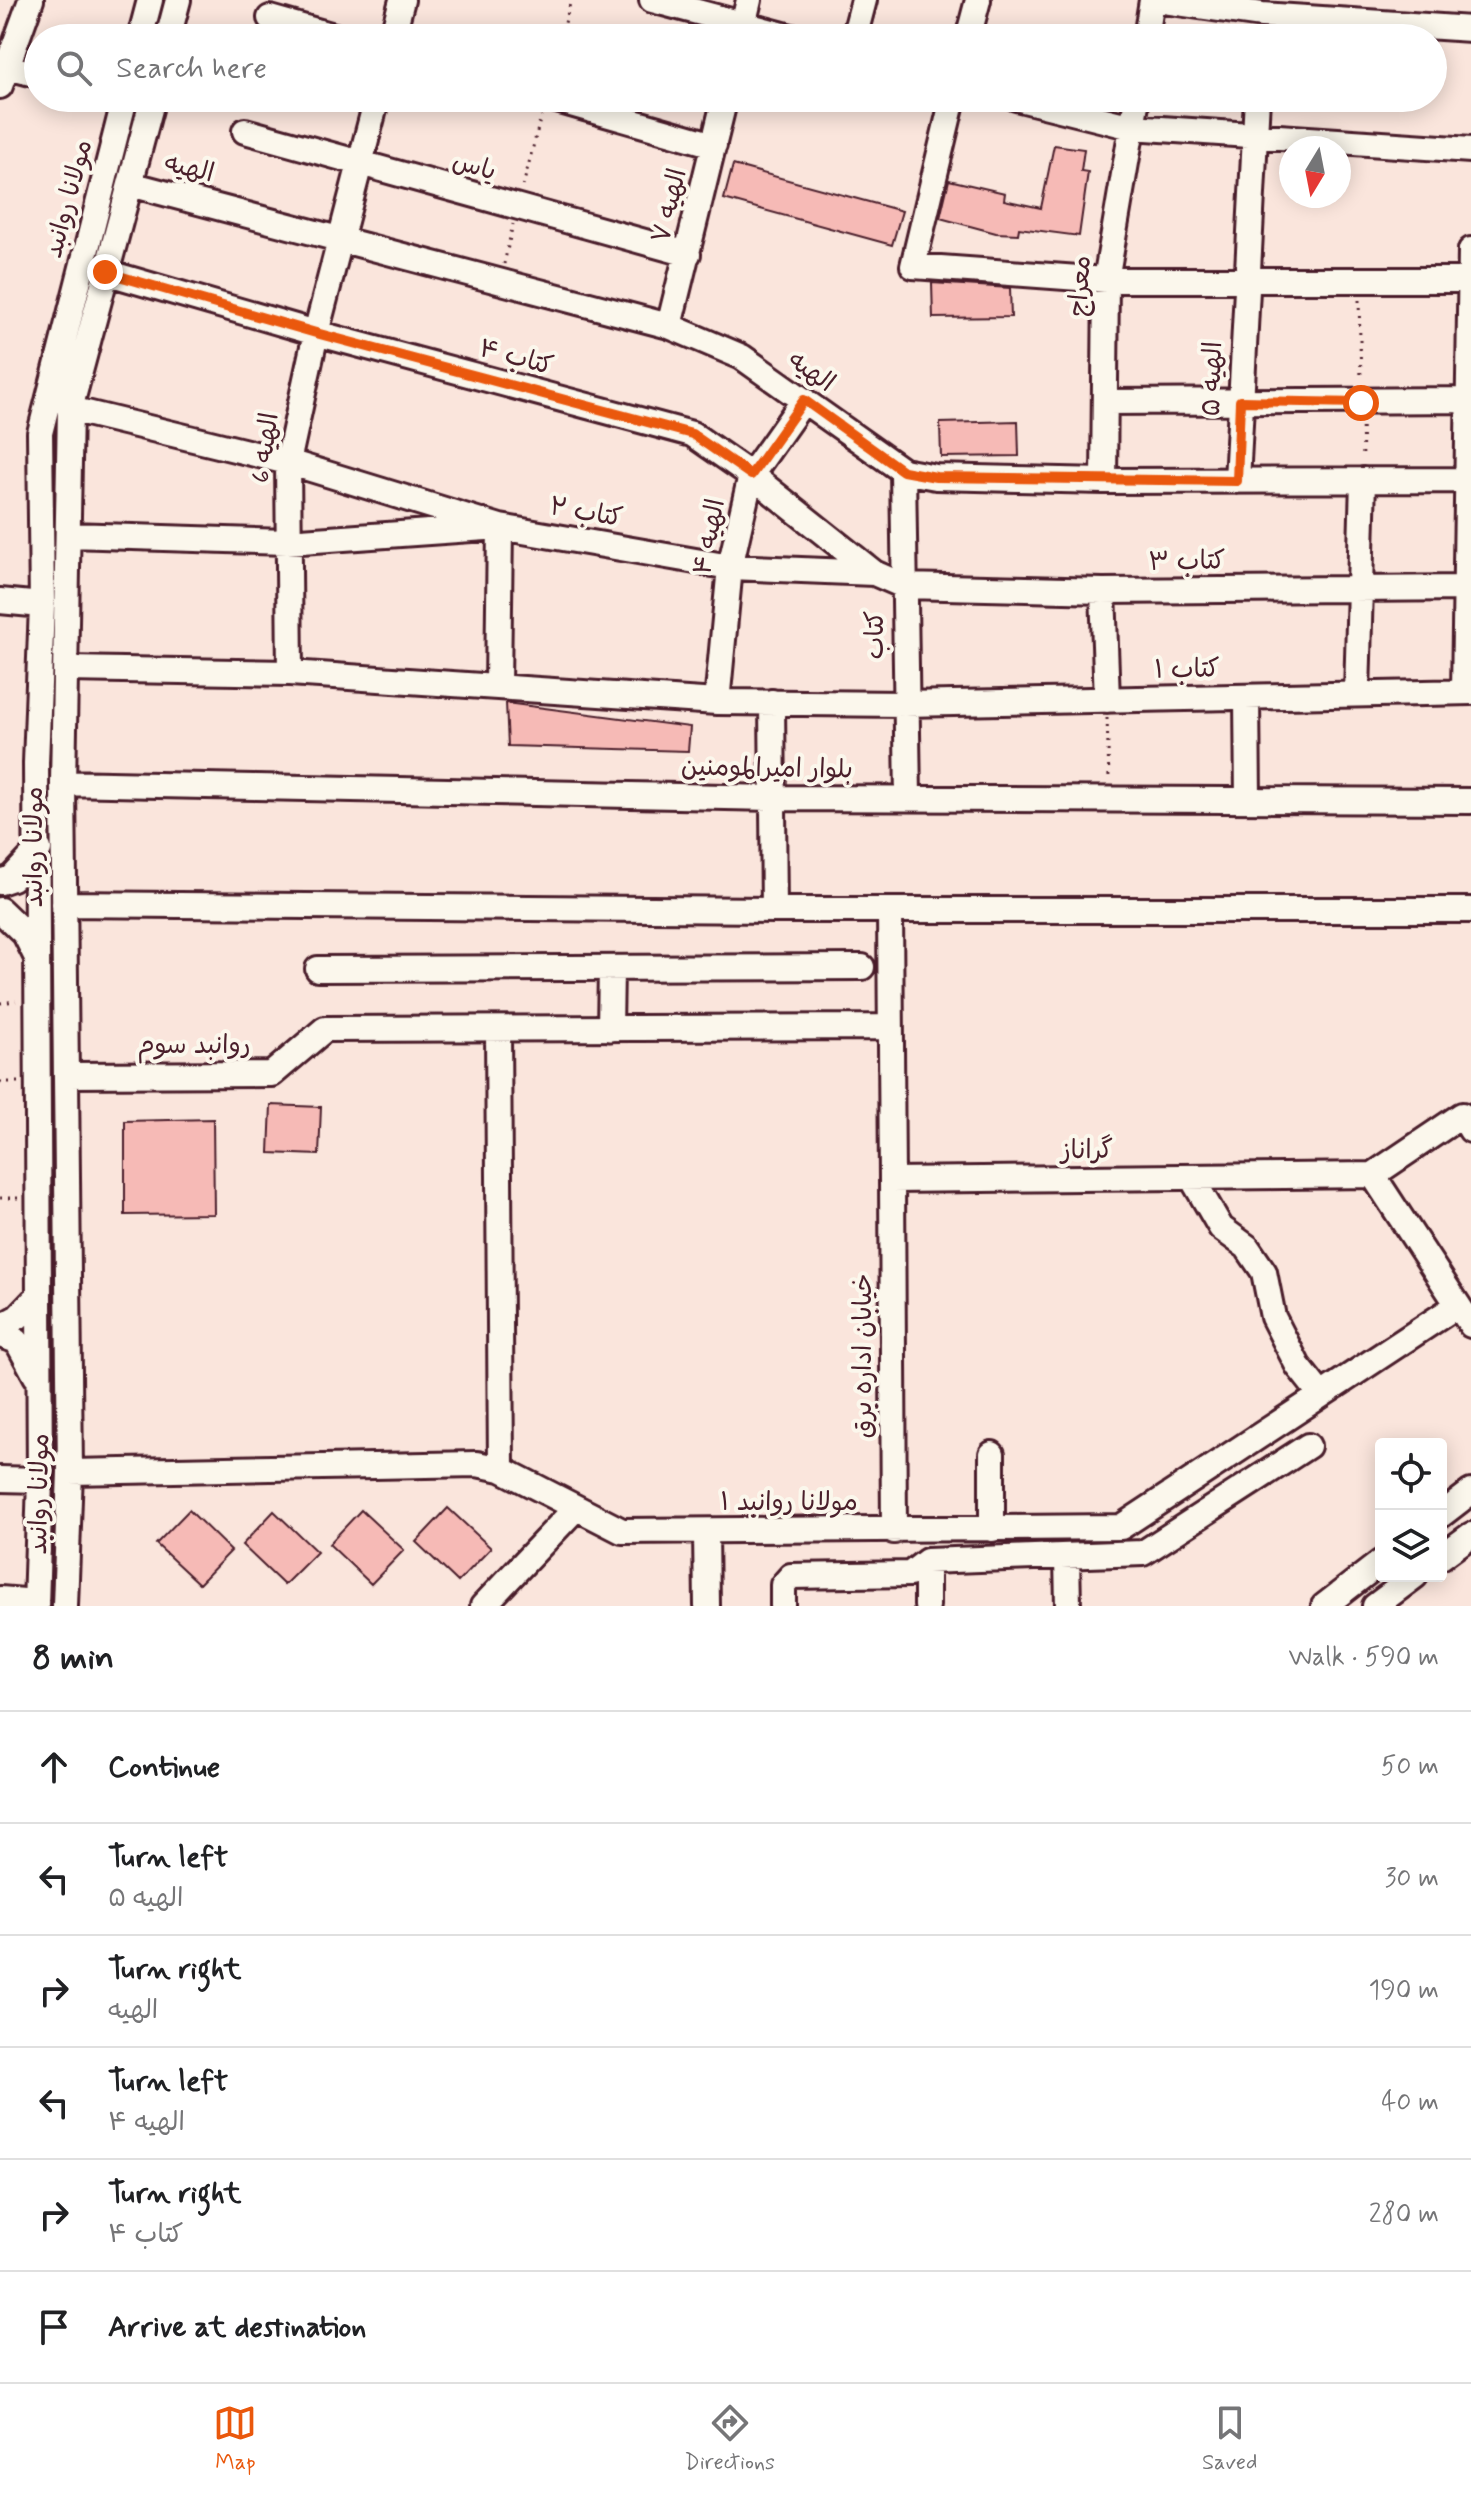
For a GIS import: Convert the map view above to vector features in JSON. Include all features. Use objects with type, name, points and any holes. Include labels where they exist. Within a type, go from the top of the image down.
[{"type":"street","points":[[24,74],[2,73],[31,0]]},
{"type":"street","points":[[144,24],[150,0]]},
{"type":"street","points":[[172,24],[178,0]]},
{"type":"street","points":[[396,24],[402,0]]},
{"type":"street","points":[[652,0],[721,24]]},
{"type":"street","points":[[743,24],[749,0]]},
{"type":"street","points":[[858,24],[864,0]]},
{"type":"street","points":[[972,24],[978,0]]},
{"type":"street","points":[[1149,24],[1155,0],[1254,24]]},
{"type":"street","points":[[270,18],[291,24]]},
{"type":"street","points":[[1447,29],[1471,29]]},
{"type":"street","name":"مولانا روانبد","points":[[65,1606],[70,1472],[63,783],[70,409],[84,300],[122,112]]},
{"type":"street","name":"مولانا روانبد","points":[[36,1604],[40,1480],[37,849],[42,605],[40,433],[84,300],[105,272],[149,112]]},
{"type":"street","name":"الهیه 6","points":[[290,673],[288,462],[316,333],[374,112]]},
{"type":"street","points":[[599,112],[714,145]]},
{"type":"street","name":"الهیه ۷","points":[[669,326],[722,112]]},
{"type":"street","points":[[950,112],[913,266],[1106,280],[1471,280]]},
{"type":"street","points":[[1072,112],[1132,127],[1471,150]]},
{"type":"street","name":"معراج","points":[[1104,481],[1106,280],[1135,112]]},
{"type":"street","name":"الهیه ۵","points":[[1237,481],[1245,280],[1256,112]]},
{"type":"street","name":"یاس","points":[[245,131],[688,254]]},
{"type":"street","name":"الهیه","points":[[130,184],[341,237],[499,283],[669,326],[742,357],[903,471],[936,477],[1104,481],[1469,480]]},
{"type":"street","points":[[1467,692],[1471,250]]},
{"type":"street","name":"کتاب ۴","points":[[105,272],[316,333],[692,434],[751,475],[874,573]]},
{"type":"street","name":"الهیه ۴","points":[[717,702],[730,567],[751,475],[804,400]]},
{"type":"street","points":[[1106,402],[1470,400]]},
{"type":"street","points":[[70,409],[288,462],[500,527],[498,685]]},
{"type":"street","name":"کتاب","points":[[903,471],[904,704],[908,798]]},
{"type":"street","points":[[1357,694],[1363,480]]},
{"type":"street","name":"کتاب ۲","points":[[70,535],[287,542],[500,527],[730,567],[874,573]]},
{"type":"street","points":[[874,573],[904,586]]},
{"type":"street","name":"کتاب ۳","points":[[904,586],[1103,591],[1468,588]]},
{"type":"street","points":[[1103,591],[1107,700]]},
{"type":"street","points":[[0,601],[42,605]]},
{"type":"street","name":"کتاب ۱","points":[[67,669],[290,673],[717,702],[904,704],[1467,692]]},
{"type":"street","points":[[1247,697],[1248,800]]},
{"type":"street","points":[[772,702],[774,910]]},
{"type":"street","name":"بلوار امیرالمومنین","points":[[63,783],[774,798],[1471,801]]},
{"type":"street","points":[[0,882],[22,869],[37,849],[63,850]]},
{"type":"street","points":[[64,904],[774,910],[1471,910]]},
{"type":"street","points":[[0,910],[25,934],[38,959],[64,960]]},
{"type":"street","points":[[890,910],[892,1180]]},
{"type":"street","points":[[318,969],[862,967]]},
{"type":"street","points":[[610,1029],[611,968]]},
{"type":"street","name":"روانبد سوم","points":[[66,1075],[272,1074],[325,1029],[890,1027]]},
{"type":"street","points":[[498,1030],[501,1469]]},
{"type":"street","points":[[1464,1315],[1373,1175],[1462,1115],[1471,1130]]},
{"type":"street","name":"گراناز","points":[[892,1180],[1373,1175]]},
{"type":"street","points":[[1192,1178],[1221,1228],[1247,1247],[1264,1272],[1273,1317],[1298,1366],[1321,1395]]},
{"type":"street","name":"خیابان اداره برق","points":[[892,1180],[894,1531]]},
{"type":"street","points":[[38,1198],[67,1199]]},
{"type":"street","points":[[0,1327],[18,1317],[38,1296]]},
{"type":"street","name":"مولانا روانبد ۱","points":[[70,1472],[477,1464],[501,1469],[622,1531],[1121,1527],[1321,1395],[1464,1315]]},
{"type":"street","points":[[0,1335],[17,1341],[38,1379]]},
{"type":"street","points":[[783,1606],[786,1579],[791,1576],[910,1574],[927,1561],[1143,1553],[1308,1446]]},
{"type":"street","points":[[992,1454],[992,1529]]},
{"type":"street","points":[[1218,1463],[1237,1492]]},
{"type":"street","points":[[0,1479],[40,1480]]},
{"type":"street","points":[[1447,1510],[1471,1492]]},
{"type":"street","points":[[483,1606],[576,1508]]},
{"type":"street","points":[[867,1531],[868,1575]]},
{"type":"street","points":[[706,1532],[707,1606]]},
{"type":"street","points":[[1447,1553],[1471,1535]]},
{"type":"street","points":[[1067,1557],[1068,1606]]},
{"type":"street","points":[[927,1561],[927,1606]]},
{"type":"street","points":[[1324,1606],[1375,1567]]},
{"type":"street","points":[[1375,1606],[1407,1582]]},
{"type":"street","points":[[0,1599],[36,1604]]},
{"type":"path","points":[[565,24],[571,0]]},
{"type":"path","points":[[1107,700],[1109,798]]},
{"type":"building","points":[[1054,145],[1084,149],[1081,171],[1088,172],[1079,236],[1019,228],[1018,234],[996,233],[940,218],[949,180],[1005,193],[1004,200],[1041,208]]},
{"type":"building","points":[[733,165],[902,211],[892,245],[724,199]]},
{"type":"building","points":[[932,283],[1010,288],[1011,317],[933,318]]},
{"type":"building","points":[[1018,421],[1019,456],[941,457],[940,423]]},
{"type":"building","points":[[506,703],[690,727],[688,751],[508,746]]},
{"type":"building","points":[[271,1105],[321,1107],[319,1155],[269,1153]]},
{"type":"building","points":[[213,1119],[214,1214],[125,1215],[125,1121]]},
{"type":"building","points":[[448,1508],[491,1548],[458,1582],[416,1542]]},
{"type":"building","points":[[189,1510],[231,1551],[199,1584],[156,1544]]},
{"type":"building","points":[[361,1510],[404,1550],[371,1584],[329,1544]]},
{"type":"building","points":[[274,1511],[317,1552],[284,1585],[242,1545]]},
{"type":"route","points":[[105,272],[316,333],[692,434],[751,475],[804,400],[864,446],[903,471],[936,477],[1104,481],[1237,481],[1240,401],[1361,403]]}]
